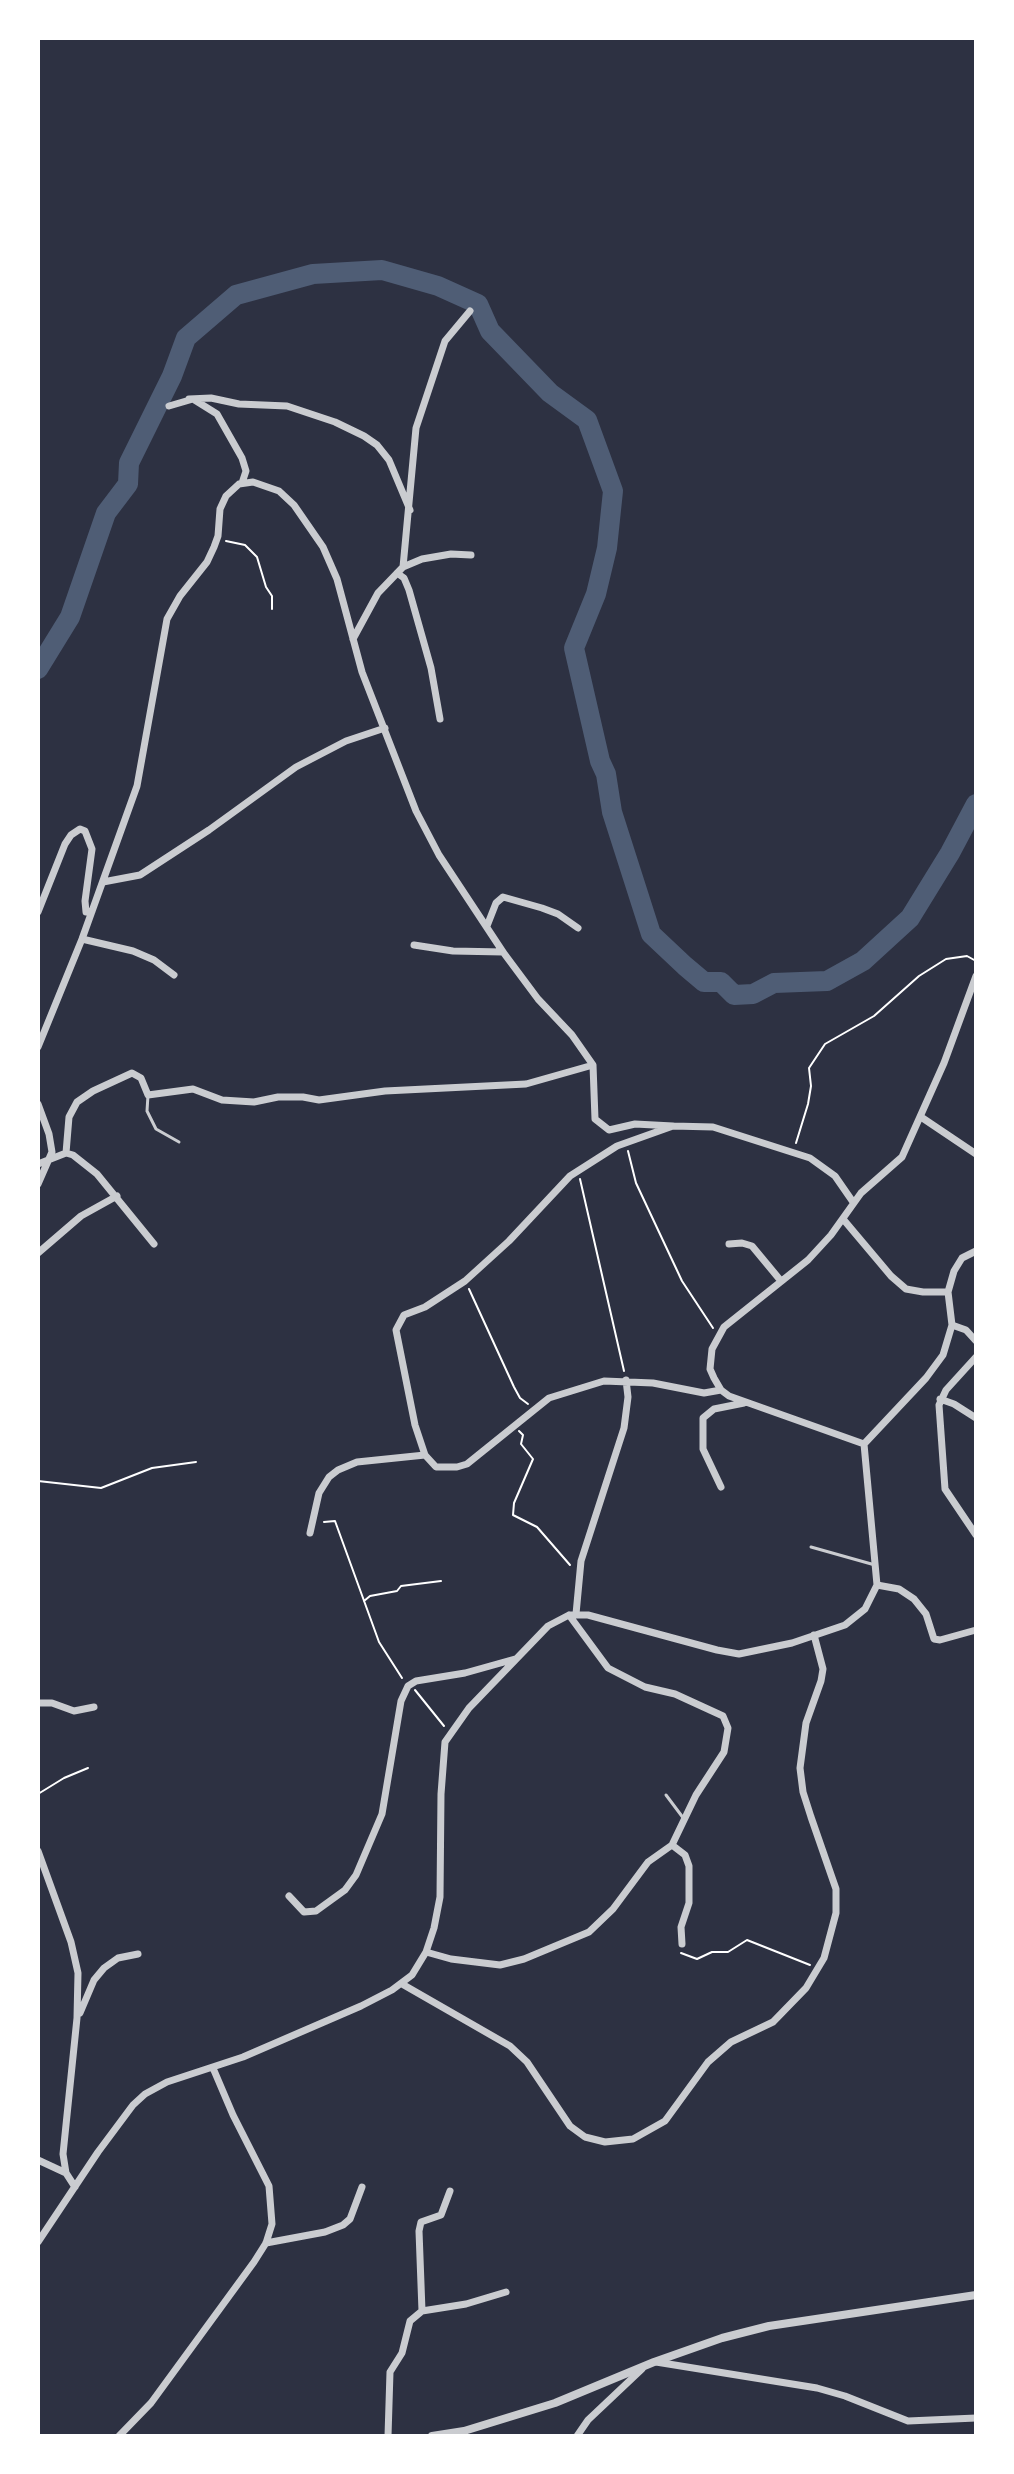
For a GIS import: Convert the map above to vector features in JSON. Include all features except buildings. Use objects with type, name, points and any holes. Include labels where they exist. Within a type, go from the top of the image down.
[{"type":"street","points":[[440,719],[431,668],[409,590],[400,570],[410,510],[412,449],[421,410],[445,341],[470,311]]},
{"type":"street","points":[[169,406],[189,399],[211,398],[242,405],[287,406],[335,422],[369,438],[391,463],[410,510]]},
{"type":"street","points":[[38,1047],[82,939],[137,786],[167,619],[180,596],[207,562],[218,536],[220,509],[226,496],[242,483],[246,471],[219,417],[200,402],[189,399]]},
{"type":"street","points":[[242,483],[260,484],[279,491],[302,514],[331,563],[353,639],[408,793],[439,855],[503,952],[593,1065],[593,1113],[598,1123],[609,1130],[635,1124],[713,1127],[810,1158],[825,1167],[853,1202]]},
{"type":"street","points":[[353,639],[378,593],[400,570],[434,556],[471,555]]},
{"type":"street","points":[[103,882],[140,875],[296,767],[327,750],[385,728]]},
{"type":"street","points":[[38,912],[65,844],[80,829],[85,831],[92,849],[85,901],[86,912],[92,911]]},
{"type":"street","points":[[487,926],[496,903],[503,897],[558,914],[578,928]]},
{"type":"street","points":[[82,939],[133,951],[162,965],[174,975]]},
{"type":"street","points":[[414,945],[453,951],[503,952]]},
{"type":"street","points":[[864,1444],[746,1403],[721,1390],[710,1369],[710,1358],[724,1327],[808,1260],[843,1219],[853,1202],[902,1157],[944,1063],[976,976]]},
{"type":"street","points":[[66,1153],[69,1117],[77,1102],[132,1073],[141,1078],[148,1095],[188,1089],[222,1100],[254,1102],[526,1084],[593,1065]]},
{"type":"street","points":[[38,1104],[52,1144],[50,1162],[38,1184]]},
{"type":"street","points":[[921,1117],[976,1154]]},
{"type":"street","points":[[673,1126],[626,1142],[562,1183],[509,1241],[465,1281],[425,1307],[400,1318],[397,1340],[415,1425],[425,1455],[436,1467],[467,1464],[549,1398],[604,1381],[626,1380],[704,1393],[721,1390]]},
{"type":"street","points":[[38,1164],[50,1162],[66,1153],[73,1155],[117,1196],[154,1244]]},
{"type":"street","points":[[38,1253],[81,1216],[117,1196]]},
{"type":"street","points":[[843,1219],[891,1276],[906,1289],[948,1292]]},
{"type":"street","points":[[729,1244],[752,1246],[781,1281]]},
{"type":"street","points":[[38,2242],[133,2105],[145,2094],[167,2082],[213,2068],[361,2006],[402,1984],[412,1975],[426,1952],[440,1897],[443,1754],[450,1733],[469,1708],[548,1626],[572,1614],[588,1615],[729,1653],[751,1653],[845,1625],[858,1616],[877,1585],[864,1444],[934,1368],[947,1344],[952,1325],[948,1292],[957,1264],[966,1254],[976,1251]]},
{"type":"street","points":[[952,1325],[966,1330],[976,1341]]},
{"type":"street","points":[[976,1357],[940,1399],[945,1489],[976,1535]]},
{"type":"street","points":[[426,1952],[492,1965],[510,1963],[589,1932],[613,1909],[648,1862],[672,1845],[696,1795],[724,1752],[728,1728],[718,1712],[675,1694],[645,1687],[608,1668],[572,1614],[585,1546],[624,1428],[628,1397],[626,1380]]},
{"type":"street","points":[[940,1399],[976,1418]]},
{"type":"street","points":[[721,1487],[703,1449],[703,1418],[714,1409],[746,1403]]},
{"type":"street","points":[[311,1529],[319,1493],[329,1477],[338,1470],[357,1462],[425,1455]]},
{"type":"street","points":[[877,1585],[899,1589],[918,1602],[926,1614],[934,1639],[976,1630]]},
{"type":"street","points":[[402,1984],[510,2046],[527,2062],[577,2131],[592,2139],[618,2141],[644,2135],[665,2121],[716,2053],[731,2042],[773,2022],[806,1988],[828,1945],[837,1900],[832,1874],[803,1792],[800,1768],[806,1723],[823,1669],[814,1635]]},
{"type":"street","points":[[289,1896],[304,1912],[316,1911],[345,1890],[356,1875],[382,1814],[401,1701],[410,1684],[518,1659]]},
{"type":"street","points":[[38,1703],[52,1703],[74,1711],[94,1707]]},
{"type":"street","points":[[672,1845],[685,1855],[689,1866],[689,1903],[681,1927],[682,1944]]},
{"type":"street","points":[[38,1851],[76,1959],[80,1991],[63,2154],[66,2173],[75,2187]]},
{"type":"street","points":[[77,2018],[94,1980],[104,1968],[118,1958],[138,1954]]},
{"type":"street","points":[[119,2436],[151,2403],[266,2243],[272,2224],[269,2186],[213,2068]]},
{"type":"street","points":[[38,2160],[66,2173]]},
{"type":"street","points":[[266,2243],[325,2232],[343,2225],[350,2219],[362,2187]]},
{"type":"street","points":[[422,2311],[421,2222],[441,2215],[450,2191]]},
{"type":"street","points":[[388,2436],[390,2372],[402,2353],[410,2321],[422,2311],[466,2304],[506,2292]]},
{"type":"street","points":[[432,2436],[464,2431],[555,2403],[722,2338],[769,2326],[976,2295]]},
{"type":"street","points":[[654,2362],[817,2388],[908,2421],[976,2418]]},
{"type":"street","points":[[577,2436],[588,2420],[643,2367]]},
{"type":"lane","points":[[148,1095],[147,1111],[156,1129],[179,1142]]},
{"type":"lane","points":[[811,1547],[875,1565]]},
{"type":"lane","points":[[666,1795],[684,1819]]},
{"type":"path","points":[[218,536],[245,545],[257,557],[272,596],[272,609]]},
{"type":"path","points":[[793,1152],[808,1104],[811,1086],[809,1068],[825,1044],[874,1016],[919,976],[946,959],[967,956],[976,961]]},
{"type":"path","points":[[626,1142],[636,1183],[682,1281],[718,1336]]},
{"type":"path","points":[[578,1171],[626,1380]]},
{"type":"path","points":[[465,1281],[520,1398],[534,1408]]},
{"type":"path","points":[[513,1425],[523,1435],[521,1444],[533,1459],[514,1503],[513,1515],[537,1527],[579,1575]]},
{"type":"path","points":[[38,1481],[101,1488],[152,1468],[196,1462]]},
{"type":"path","points":[[311,1529],[335,1521],[379,1642],[402,1678]]},
{"type":"path","points":[[364,1602],[370,1596],[397,1591],[401,1586],[441,1581]]},
{"type":"path","points":[[410,1684],[450,1733]]},
{"type":"path","points":[[38,1794],[88,1768]]},
{"type":"path","points":[[682,1944],[680,1952],[697,1959],[712,1952],[728,1952],[747,1940],[818,1969]]},
{"type":"waterway","points":[[38,669],[70,617],[106,513],[128,484],[129,463],[172,376],[186,338],[236,295],[313,274],[382,270],[438,286],[478,304],[490,331],[550,393],[587,420],[613,491],[607,548],[596,594],[574,648],[600,761],[606,774],[612,812],[651,934],[685,966],[704,982],[721,982],[734,995],[753,994],[774,983],[827,981],[863,961],[910,918],[976,804]]}]
